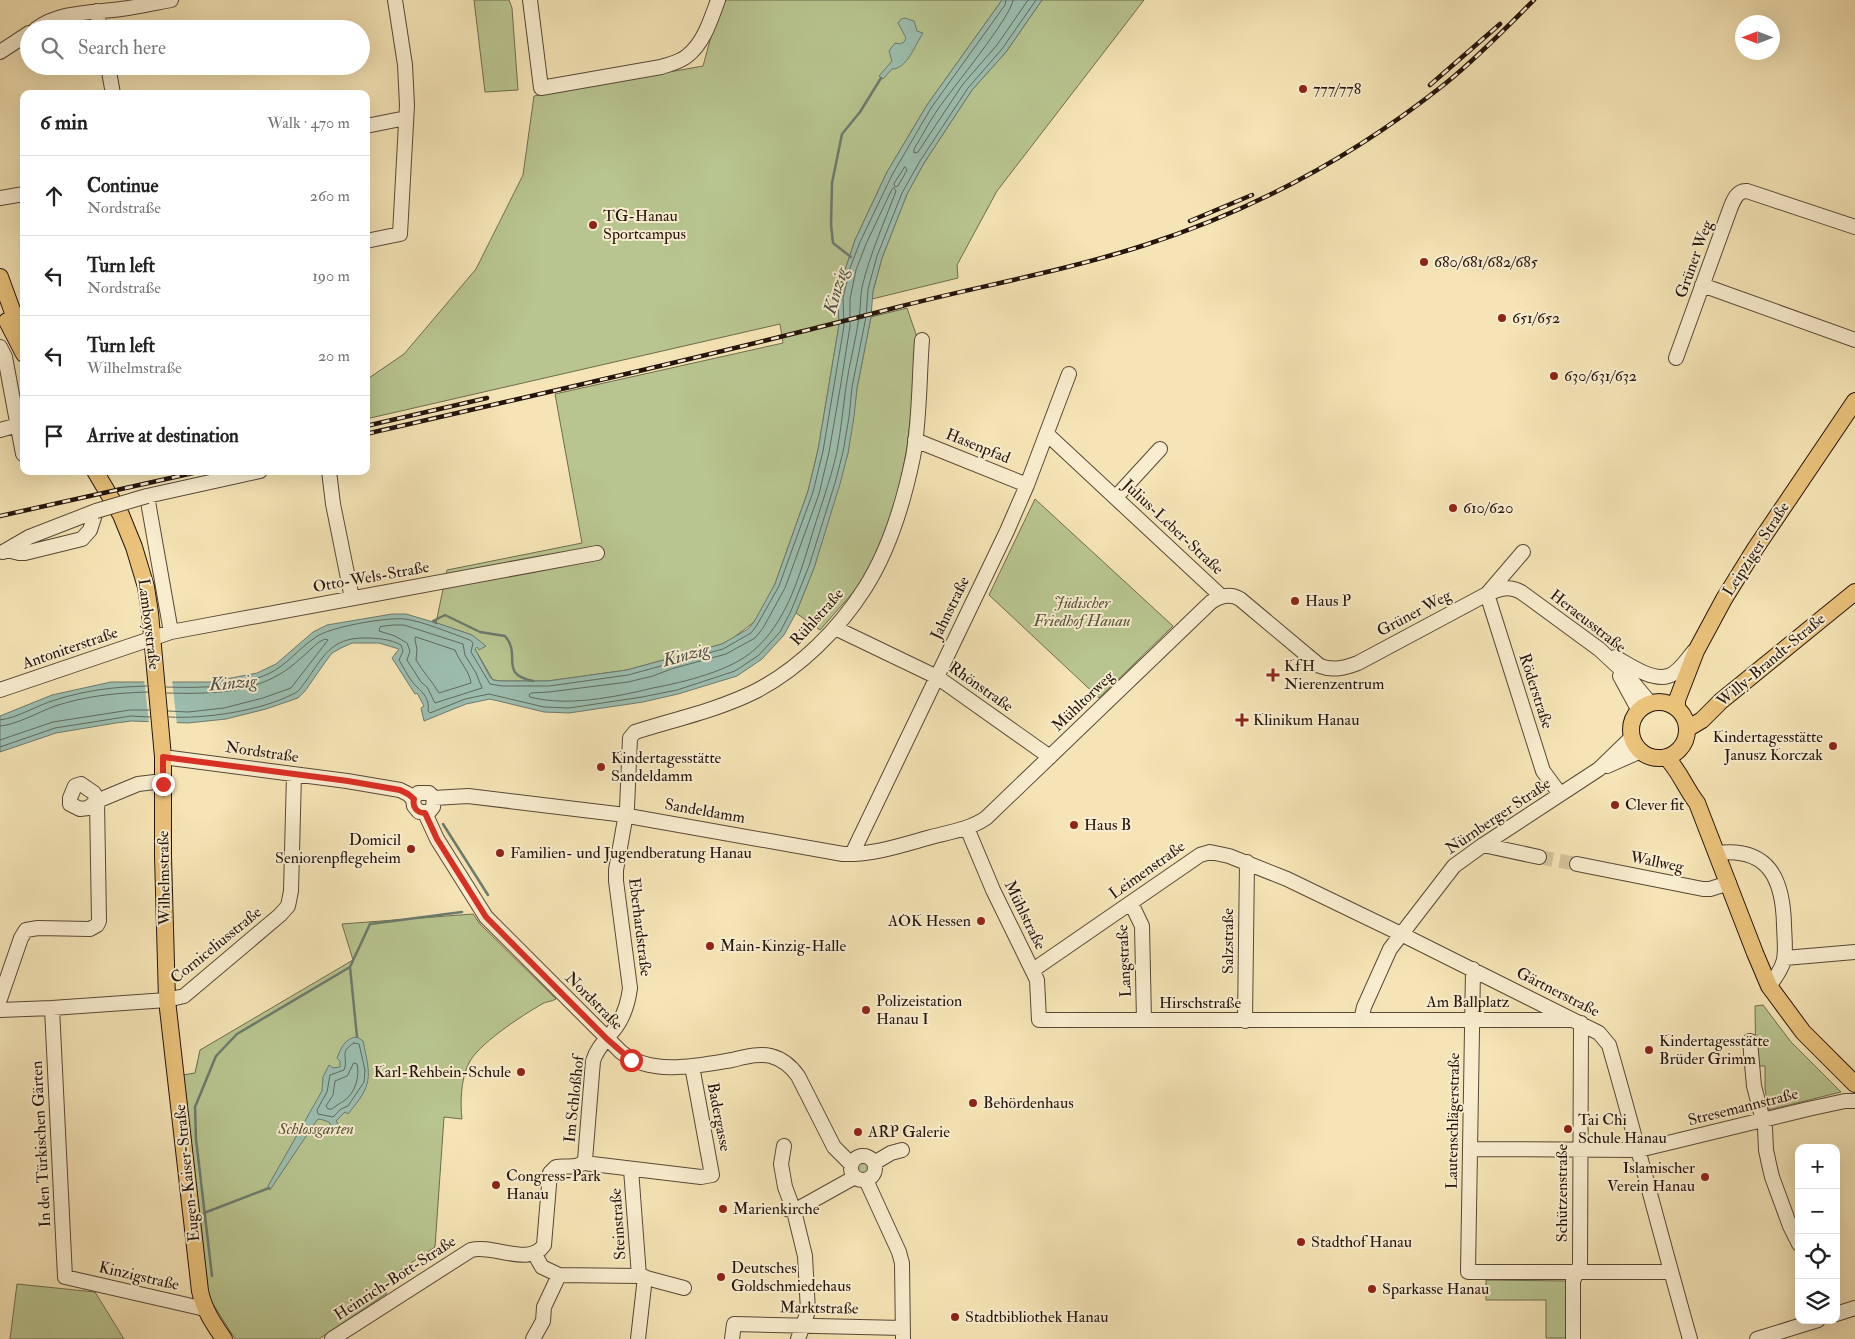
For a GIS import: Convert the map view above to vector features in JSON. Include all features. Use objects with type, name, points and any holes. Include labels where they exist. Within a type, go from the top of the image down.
[{"type":"main road","points":[[0,277],[12,310],[20,325]]},
{"type":"main road","points":[[0,305],[20,346]]},
{"type":"main road","name":"Leipziger Straße","points":[[1683,717],[1677,700],[1698,646],[1755,549],[1855,401]]},
{"type":"main road","name":"Lamboystraße","points":[[97,475],[121,515],[140,563],[148,601],[163,757]]},
{"type":"main road","name":"Willy-Brandt-Straße","points":[[1683,717],[1702,720],[1721,701],[1855,592]]},
{"type":"main road","points":[[1649,705],[1669,703],[1683,717],[1686,740],[1672,754],[1653,757],[1641,751],[1632,737],[1632,721],[1649,705],[1669,695],[1698,646]]},
{"type":"main road","points":[[1672,754],[1671,762],[1697,803],[1769,986],[1803,1032],[1855,1084]]},
{"type":"main road","name":"Wilhelmstraße","points":[[163,757],[163,856],[167,1000]]},
{"type":"main road","name":"Eugen-Kaiser-Straße","points":[[167,1000],[199,1283],[205,1309],[224,1339]]},
{"type":"street","points":[[53,20],[59,17],[131,8],[171,0]]},
{"type":"street","points":[[370,239],[400,234],[406,118],[404,65],[395,0]]},
{"type":"street","points":[[530,0],[541,88],[661,67],[676,62],[687,56],[698,43],[706,31],[718,0]]},
{"type":"street","points":[[97,11],[98,20]]},
{"type":"street","points":[[0,52],[20,40]]},
{"type":"street","points":[[110,75],[112,90]]},
{"type":"street","points":[[370,125],[406,118]]},
{"type":"street","name":"Grüner Weg","points":[[1676,358],[1736,197],[1743,191],[1855,227]]},
{"type":"street","points":[[0,198],[20,195]]},
{"type":"street","points":[[1702,285],[1855,340]]},
{"type":"street","name":"Rühlstraße","points":[[626,815],[629,743],[632,734],[721,707],[758,690],[800,662],[835,628],[865,588],[879,560],[899,507],[913,455],[922,340]]},
{"type":"street","points":[[0,347],[5,357],[20,437]]},
{"type":"street","name":"Jahnstraße","points":[[852,854],[1027,485],[1069,374]]},
{"type":"street","points":[[0,430],[18,426]]},
{"type":"street","name":"Julius-Leber-Straße","points":[[1047,434],[1221,596],[1232,596],[1240,599],[1320,666],[1337,668],[1358,663]]},
{"type":"street","name":"Hasenpfad","points":[[915,440],[1027,485]]},
{"type":"street","points":[[1116,497],[1160,449]]},
{"type":"street","points":[[4,551],[29,537],[96,511],[147,496],[242,475]]},
{"type":"street","points":[[329,475],[333,504],[352,598]]},
{"type":"street","points":[[147,496],[171,632]]},
{"type":"street","points":[[4,551],[25,553],[82,539],[90,530],[96,511]]},
{"type":"street","name":"Grüner Weg","points":[[1487,594],[1523,552]]},
{"type":"street","name":"Otto-Wels-Straße","points":[[152,639],[171,632],[597,553]]},
{"type":"street","name":"Grüner Weg","points":[[1358,663],[1487,594],[1508,588],[1521,592]]},
{"type":"street","name":"Heraeusstraße","points":[[1521,592],[1599,649],[1626,674],[1649,705]]},
{"type":"street","name":"Röderstraße","points":[[1487,594],[1543,771],[1560,794]]},
{"type":"street","name":"Mühltorweg","points":[[967,828],[989,816],[1211,602],[1221,596]]},
{"type":"street","name":"Rhönstraße","points":[[835,628],[937,676],[1050,757]]},
{"type":"street","name":"Antoniterstraße","points":[[0,690],[152,639]]},
{"type":"street","points":[[1599,649],[1631,666],[1659,677],[1674,673],[1698,646]]},
{"type":"street","name":"Nürnberger Straße","points":[[1361,1020],[1364,1007],[1385,960],[1401,934],[1454,866],[1599,769],[1632,737]]},
{"type":"street","points":[[1599,769],[1641,751]]},
{"type":"street","name":"Nordstraße","points":[[163,757],[400,790],[414,799]]},
{"type":"street","name":"Corniceliusstraße","points":[[0,1010],[167,1000],[184,996],[280,915],[288,906],[291,891],[294,774]]},
{"type":"street","points":[[0,999],[21,938],[26,930],[38,928],[90,929],[97,925],[99,920],[97,801],[138,784],[163,781]]},
{"type":"street","name":"Nordstraße","points":[[434,798],[429,793],[421,792],[414,799],[414,806],[416,810],[425,813],[437,839],[486,917],[626,1056],[639,1064],[669,1067],[692,1066],[750,1056],[768,1055],[781,1060],[798,1076],[834,1147],[851,1164]]},
{"type":"street","name":"Sandeldamm","points":[[434,798],[468,796],[626,815],[852,854],[886,849],[967,828]]},
{"type":"street","points":[[425,813],[433,807],[434,798]]},
{"type":"street","name":"Eberhardstraße","points":[[607,1039],[621,1020],[630,988],[616,881],[616,870],[626,815]]},
{"type":"street","name":"Mühlstraße","points":[[967,828],[995,895],[1033,970],[1038,988],[1039,1020]]},
{"type":"street","points":[[1483,845],[1539,857]]},
{"type":"street","points":[[1717,853],[1734,851],[1754,857],[1767,866],[1774,876],[1783,900],[1785,958],[1782,970],[1769,986]]},
{"type":"street","name":"Leimenstraße","points":[[1033,970],[1204,853],[1216,853],[1247,862],[1401,934]]},
{"type":"street","name":"Salzstraße","points":[[1245,1021],[1247,862]]},
{"type":"street","name":"Wallweg","points":[[1577,864],[1707,889],[1729,883]]},
{"type":"street","name":"Langstraße","points":[[1131,903],[1141,920],[1143,931],[1144,1020]]},
{"type":"street","name":"Gärtnerstraße","points":[[1401,934],[1599,1033],[1609,1045],[1690,1339]]},
{"type":"street","points":[[1785,958],[1855,952]]},
{"type":"street","name":"Lautenschlägerstraße","points":[[1473,969],[1468,1272],[1577,1272]]},
{"type":"street","name":"In den Türkischen Gärten","points":[[52,1008],[65,1277]]},
{"type":"street","name":"Hirschstraße","points":[[1039,1020],[1361,1020]]},
{"type":"street","name":"Am Ballplatz","points":[[1361,1020],[1578,1022]]},
{"type":"street","name":"Schützenstraße","points":[[1573,1339],[1573,1281],[1580,1265],[1578,1022]]},
{"type":"street","name":"Im Schloßhof","points":[[534,1253],[544,1245],[550,1173],[556,1167],[576,1166],[584,1163],[593,1060],[599,1047],[607,1039]]},
{"type":"street","points":[[1750,1041],[1754,1086],[1765,1128],[1766,1150],[1772,1177],[1795,1236]]},
{"type":"street","name":"Badergasse","points":[[631,1169],[701,1178],[712,1175],[692,1066]]},
{"type":"street","name":"Stresemannstraße","points":[[1470,1149],[1639,1150],[1831,1104],[1855,1101]]},
{"type":"street","points":[[784,1146],[781,1164],[785,1187],[805,1256],[808,1311],[798,1339]]},
{"type":"street","points":[[874,1163],[891,1153],[902,1150]]},
{"type":"street","points":[[791,1210],[860,1179],[872,1175],[875,1171],[874,1163],[870,1157],[862,1155],[855,1158],[851,1164],[851,1173],[860,1179],[899,1252],[902,1263],[903,1334]]},
{"type":"street","points":[[584,1163],[631,1169]]},
{"type":"street","name":"Steinstraße","points":[[631,1169],[642,1276],[638,1339]]},
{"type":"street","name":"Heinrich-Bott-Straße","points":[[332,1339],[464,1254],[477,1249],[491,1249],[520,1255],[534,1253]]},
{"type":"street","points":[[534,1253],[542,1267],[559,1275],[642,1276],[684,1288]]},
{"type":"street","points":[[1577,1272],[1670,1272]]},
{"type":"street","points":[[533,1339],[543,1321],[544,1307],[559,1275]]},
{"type":"street","name":"Kinzigstraße","points":[[65,1277],[205,1309]]},
{"type":"street","points":[[1840,1311],[1855,1308]]},
{"type":"street","name":"Marktstraße","points":[[732,1339],[734,1324],[853,1327],[903,1334]]},
{"type":"street","points":[[1757,1339],[1805,1324]]},
{"type":"green space","points":[[474,0],[509,0],[512,8],[518,90],[485,92]]},
{"type":"green space","points":[[721,0],[1002,0],[927,105],[887,172],[855,240],[838,298],[839,325],[818,450],[808,491],[775,584],[754,622],[722,644],[627,670],[548,681],[493,680],[475,649],[477,647],[472,635],[436,623],[447,570],[582,543],[555,394],[783,343],[780,324],[370,418],[370,377],[404,354],[476,269],[523,175],[534,96],[703,66]]},
{"type":"green space","points":[[1042,0],[1144,0],[997,191],[957,265],[958,278],[872,299],[882,258],[907,194],[924,163],[972,90],[1006,52]]},
{"type":"green space","points":[[907,308],[919,343],[907,448],[897,500],[880,549],[864,580],[820,630],[796,613],[814,568],[848,453],[857,388],[871,317]]},
{"type":"green space","name":"Jüdischer Friedhof Hanau","points":[[1035,499],[1173,626],[1099,698],[989,595]]},
{"type":"green space","name":"Schlossgarten","points":[[473,914],[480,924],[556,999],[542,1004],[501,1031],[480,1049],[468,1065],[462,1092],[462,1119],[444,1117],[435,1247],[390,1277],[386,1294],[319,1339],[235,1339],[208,1296],[183,1075],[195,1073],[200,1050],[353,960],[342,924]]},
{"type":"green space","points":[[1763,1005],[1791,1042],[1841,1092],[1769,1110],[1765,1089],[1765,1066],[1756,1066],[1755,1006]]},
{"type":"green space","points":[[863,1159],[871,1167],[863,1175],[855,1167]]},
{"type":"green space","points":[[1486,1280],[1567,1281],[1567,1338],[1546,1338],[1546,1300],[1486,1300]]},
{"type":"green space","points":[[17,1284],[95,1292],[124,1339],[10,1339]]},
{"type":"water","name":"Kinzig","points":[[1002,0],[1042,0],[1006,52],[972,90],[924,163],[907,194],[882,258],[873,291],[871,317],[857,388],[848,453],[814,568],[796,613],[784,635],[762,659],[737,676],[678,694],[643,702],[569,713],[544,712],[490,699],[466,704],[424,721],[421,708],[424,706],[392,658],[399,649],[379,643],[352,643],[332,653],[298,698],[266,709],[226,719],[188,723],[131,721],[116,723],[56,733],[0,752],[0,716],[52,695],[111,682],[211,682],[257,673],[276,664],[313,632],[327,625],[392,614],[406,614],[472,635],[486,646],[479,650],[477,647],[475,649],[490,677],[493,680],[502,681],[548,681],[627,670],[722,644],[748,629],[754,622],[775,584],[808,491],[818,450],[839,325],[838,298],[855,240],[887,172],[927,105]]},
{"type":"water","points":[[905,18],[914,21],[917,31],[923,33],[906,61],[897,68],[892,69],[883,79],[879,76],[892,61],[889,51],[895,43],[900,44],[906,38],[898,23],[901,19]]},
{"type":"water","points":[[357,1037],[363,1041],[368,1064],[368,1080],[362,1095],[348,1114],[345,1112],[336,1121],[340,1126],[333,1129],[329,1122],[317,1120],[270,1190],[268,1186],[322,1091],[323,1077],[329,1065],[333,1068],[340,1067],[340,1061],[337,1058],[342,1047],[349,1039]]},
{"type":"pier","points":[[144,679],[172,679],[177,725],[149,724]]},
{"type":"waterway","points":[[851,257],[833,243],[831,225],[832,183],[842,134],[860,112],[881,78]]},
{"type":"waterway","points":[[436,623],[433,621],[445,615],[480,632],[505,636],[510,643],[513,669],[516,674],[533,681]]},
{"type":"waterway","points":[[443,824],[488,895]]},
{"type":"waterway","points":[[212,1276],[196,1139],[195,1107],[216,1056],[237,1034],[350,967],[370,924],[462,912]]},
{"type":"waterway","points":[[350,967],[357,1037]]},
{"type":"waterway","points":[[204,1213],[269,1188]]},
{"type":"tunnel","points":[[1539,857],[1577,864]]},
{"type":"railway","points":[[370,433],[699,357],[929,299],[1053,271],[1145,245],[1186,231],[1225,215],[1303,178],[1376,134],[1446,83],[1491,43],[1534,0]]},
{"type":"railway","points":[[1430,85],[1500,24]]},
{"type":"railway","points":[[1190,221],[1252,195]]},
{"type":"railway","points":[[370,425],[487,398]]},
{"type":"railway","points":[[0,516],[184,475]]},
{"type":"place","name":"777/778","points":[[1303,89]]},
{"type":"place","name":"TG-Hanau Sportcampus","points":[[593,225]]},
{"type":"place","name":"680/681/682/685","points":[[1424,262]]},
{"type":"place","name":"651/652","points":[[1502,318]]},
{"type":"place","name":"630/631/632","points":[[1554,376]]},
{"type":"place","name":"610/620","points":[[1453,508]]},
{"type":"place","name":"Haus P","points":[[1295,601]]},
{"type":"place","name":"KfH Nierenzentrum","points":[[1273,675]]},
{"type":"place","name":"Klinikum Hanau","points":[[1242,720]]},
{"type":"place","name":"Kindertagesstätte Janusz Korczak","points":[[1833,746]]},
{"type":"place","name":"Kindertagesstätte Sandeldamm","points":[[601,767]]},
{"type":"place","name":"Clever fit","points":[[1615,805]]},
{"type":"place","name":"Haus B","points":[[1074,825]]},
{"type":"place","name":"Domicil Seniorenpflegeheim","points":[[411,849]]},
{"type":"place","name":"Familien- und Jugendberatung Hanau","points":[[500,853]]},
{"type":"place","name":"AOK Hessen","points":[[981,921]]},
{"type":"place","name":"Main-Kinzig-Halle","points":[[710,946]]},
{"type":"place","name":"Polizeistation Hanau I","points":[[866,1010]]},
{"type":"place","name":"Kindertagesstätte Brüder Grimm","points":[[1649,1050]]},
{"type":"place","name":"Karl-Rehbein-Schule","points":[[521,1072]]},
{"type":"place","name":"Behördenhaus","points":[[973,1103]]},
{"type":"place","name":"Tai Chi Schule Hanau","points":[[1568,1129]]},
{"type":"place","name":"ARP Galerie","points":[[858,1132]]},
{"type":"place","name":"Islamischer Verein Hanau","points":[[1705,1177]]},
{"type":"place","name":"Congress-Park Hanau","points":[[496,1185]]},
{"type":"place","name":"Marienkirche","points":[[723,1209]]},
{"type":"place","name":"Stadthof Hanau","points":[[1301,1242]]},
{"type":"place","name":"Deutsches Goldschmiedehaus","points":[[721,1277]]},
{"type":"place","name":"Sparkasse Hanau","points":[[1372,1289]]},
{"type":"place","name":"Stadtbibliothek Hanau","points":[[955,1317]]},
{"type":"route","points":[[163,784],[163,757],[348,781],[400,790],[408,794],[414,799],[413,803],[416,810],[425,813],[429,825],[471,896],[500,934],[607,1039],[631,1060]]}]
